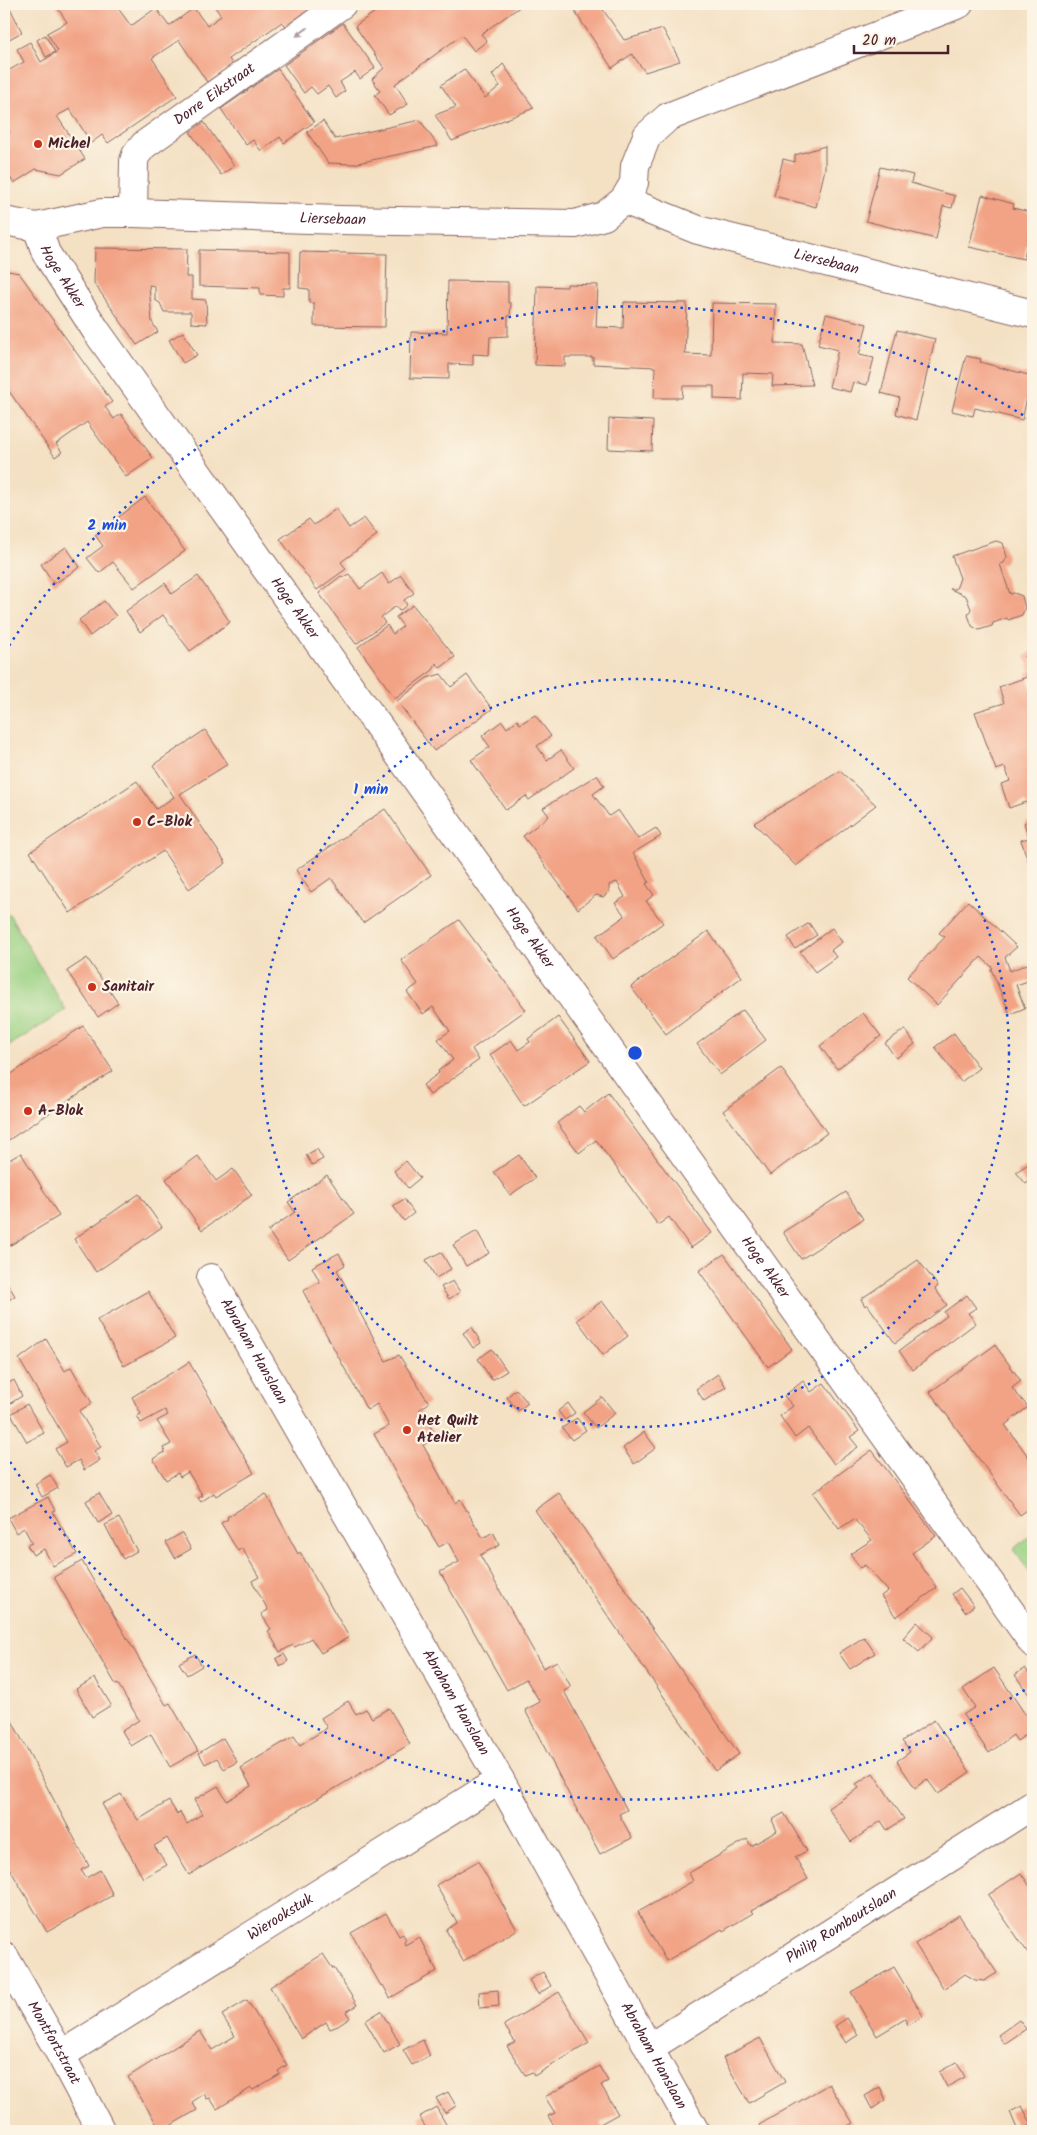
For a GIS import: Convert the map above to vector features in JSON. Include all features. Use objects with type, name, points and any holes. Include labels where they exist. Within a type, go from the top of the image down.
[{"type":"street","name":"Dorre Eikstraat","points":[[133,213],[134,161],[144,145],[342,4]]},
{"type":"street","name":"Liersebaan","points":[[37,227],[102,213],[575,224],[604,216],[624,200],[634,183],[635,166],[647,136],[668,117],[959,4]]},
{"type":"street","name":"Liersebaan","points":[[624,200],[698,230],[1033,314]]},
{"type":"street","points":[[4,221],[37,227]]},
{"type":"street","name":"Hoge Akker","points":[[37,227],[46,253],[97,332],[1033,1642]]},
{"type":"street","name":"Abraham Hanslaan","points":[[211,1278],[500,1780],[695,2131]]},
{"type":"street","name":"Wierookstuk","points":[[61,2055],[500,1780]]},
{"type":"street","name":"Philip Romboutslaan","points":[[649,2048],[1033,1805]]},
{"type":"street","name":"Montfortstraat","points":[[4,1956],[61,2055],[101,2131]]},
{"type":"green space","points":[[9,914],[66,1010],[4,1049],[4,917]]},
{"type":"green space","points":[[1033,1534],[1033,1577],[1013,1549]]},
{"type":"building","points":[[8,4],[22,32],[4,42],[4,5]]},
{"type":"building","points":[[55,4],[115,4],[131,26],[156,8],[169,26],[194,8],[207,26],[221,16],[213,4],[317,4],[286,26],[282,22],[229,59],[233,65],[207,82],[179,40],[152,58],[177,96],[108,143],[102,135],[91,143],[70,109],[57,116],[85,159],[61,174],[36,169],[14,183],[4,169],[4,137],[10,132],[4,121],[4,73],[24,62],[17,49],[30,42],[41,62],[58,51],[47,33],[67,22]]},
{"type":"building","points":[[386,4],[524,4],[481,34],[487,41],[474,51],[462,35],[395,84],[408,104],[389,115],[375,95],[380,91],[372,79],[384,68],[355,26]]},
{"type":"building","points":[[586,4],[599,4],[624,40],[663,29],[680,61],[645,72],[632,54],[612,68],[575,12]]},
{"type":"building","points":[[343,23],[375,68],[360,79],[355,72],[340,82],[345,91],[336,98],[328,86],[317,94],[311,87],[304,93],[284,65]]},
{"type":"building","points":[[45,35],[55,52],[46,57],[37,40]]},
{"type":"building","points":[[503,64],[534,108],[452,141],[435,115],[456,107],[441,85],[464,69],[485,98],[500,86],[492,75]]},
{"type":"building","points":[[278,69],[314,122],[284,143],[280,137],[261,151],[253,140],[246,145],[221,109]]},
{"type":"building","points":[[420,120],[438,146],[353,164],[328,163],[307,132],[323,121],[335,139]]},
{"type":"building","points":[[204,122],[234,166],[221,175],[190,132]]},
{"type":"building","points":[[825,146],[825,169],[816,207],[774,196],[783,159],[795,162],[795,155]]},
{"type":"building","points":[[880,167],[913,175],[911,183],[955,196],[952,208],[943,206],[936,239],[866,221]]},
{"type":"building","points":[[982,195],[1014,204],[1013,208],[1033,213],[1024,259],[969,247]]},
{"type":"building","points":[[95,248],[187,249],[186,277],[192,277],[192,299],[206,300],[207,324],[191,323],[191,312],[164,312],[160,303],[155,300],[155,286],[149,285],[152,322],[158,332],[137,345],[94,283]]},
{"type":"building","points":[[199,250],[290,252],[290,288],[283,288],[283,296],[260,295],[260,288],[199,286]]},
{"type":"building","points":[[300,252],[387,254],[385,327],[314,326],[314,303],[309,303],[309,289],[299,288]]},
{"type":"building","points":[[8,271],[19,273],[112,402],[105,407],[114,419],[121,414],[153,458],[126,477],[87,422],[56,444],[62,452],[55,457],[4,384],[4,274]]},
{"type":"building","points":[[448,281],[508,282],[508,303],[511,303],[510,316],[508,316],[508,336],[490,337],[489,355],[473,354],[473,365],[449,364],[449,379],[410,378],[411,332],[447,333]]},
{"type":"building","points":[[567,284],[598,285],[596,327],[623,328],[624,302],[687,303],[685,354],[711,355],[712,303],[776,304],[775,343],[802,344],[812,385],[772,386],[773,374],[743,373],[742,400],[714,399],[714,386],[683,386],[682,398],[654,398],[655,367],[593,364],[593,357],[565,357],[565,366],[535,365],[537,286],[567,287]]},
{"type":"building","points":[[826,314],[867,324],[859,355],[874,358],[867,385],[853,382],[850,392],[829,387],[838,350],[818,345]]},
{"type":"building","points":[[897,330],[935,339],[916,420],[896,414],[900,398],[881,393]]},
{"type":"building","points":[[183,332],[197,355],[183,363],[169,340]]},
{"type":"building","points":[[966,356],[981,359],[980,362],[1032,376],[1022,420],[975,408],[973,416],[952,411]]},
{"type":"building","points":[[609,419],[653,421],[652,451],[608,449]]},
{"type":"building","points":[[145,497],[185,551],[134,588],[113,562],[99,573],[87,558],[103,546],[95,535]]},
{"type":"building","points":[[336,509],[349,528],[364,518],[377,535],[341,562],[346,569],[317,590],[280,539],[309,519],[314,525]]},
{"type":"building","points":[[996,541],[1003,543],[1007,557],[1004,563],[1000,564],[1010,594],[1014,593],[1022,596],[1025,608],[1022,615],[1008,620],[1007,618],[979,630],[972,626],[968,615],[971,609],[966,596],[950,589],[956,589],[960,578],[952,556]]},
{"type":"building","points":[[66,547],[80,567],[54,584],[41,564]]},
{"type":"building","points":[[382,573],[389,584],[401,575],[414,593],[404,600],[407,605],[399,611],[396,606],[381,617],[385,623],[356,644],[319,593],[341,576],[349,574],[360,589]]},
{"type":"building","points":[[198,576],[230,622],[190,651],[163,615],[140,632],[126,611],[165,583],[172,594]]},
{"type":"building","points":[[104,601],[116,616],[90,636],[79,620]]},
{"type":"building","points":[[413,605],[455,657],[440,668],[436,663],[433,670],[395,698],[358,647],[387,625],[393,634],[403,626],[396,617]]},
{"type":"building","points":[[1033,650],[1033,676],[1028,678],[1033,693],[1033,757],[1031,758],[1033,766],[1033,866],[1030,867],[1021,840],[1029,838],[1024,823],[1032,819],[1026,802],[1009,808],[1001,784],[1010,781],[1005,767],[996,770],[975,712],[1004,703],[999,687],[1027,677],[1026,673],[1030,671],[1025,656]]},
{"type":"building","points":[[441,674],[451,687],[467,675],[492,709],[434,751],[397,701],[427,678]]},
{"type":"building","points":[[535,715],[551,736],[537,746],[547,760],[561,750],[574,768],[529,800],[526,796],[506,810],[471,760],[490,747],[482,736],[502,721],[507,728],[517,720],[520,724]]},
{"type":"building","name":"C-Blok","points":[[205,730],[228,764],[180,794],[226,863],[189,889],[163,851],[70,913],[30,852],[137,781],[156,809],[174,797],[153,765]]},
{"type":"building","points":[[840,771],[876,805],[796,866],[754,823]]},
{"type":"building","points":[[597,775],[604,786],[593,794],[609,816],[618,810],[638,839],[656,828],[661,836],[633,853],[649,882],[646,884],[654,895],[646,901],[663,923],[613,959],[597,936],[625,916],[615,903],[625,897],[617,882],[609,885],[609,892],[603,897],[596,895],[578,909],[523,836],[549,816],[543,808]]},
{"type":"building","points":[[385,809],[431,875],[363,923],[331,878],[311,892],[296,870]]},
{"type":"building","points":[[968,901],[1017,947],[1005,957],[1010,971],[1027,964],[1031,972],[1031,980],[1016,985],[1025,1008],[1010,1014],[991,969],[993,968],[981,957],[937,1005],[907,977],[945,937],[939,933]]},
{"type":"building","points":[[459,920],[526,1010],[472,1049],[479,1060],[430,1095],[423,1085],[453,1060],[438,1039],[450,1031],[433,1007],[423,1014],[407,992],[418,984],[401,960]]},
{"type":"building","points":[[809,923],[817,935],[795,949],[788,937]]},
{"type":"building","points":[[832,928],[842,942],[831,950],[836,957],[815,972],[800,952]]},
{"type":"building","points":[[708,931],[742,977],[666,1034],[631,987]]},
{"type":"building","name":"Sanitair","points":[[87,958],[118,1003],[98,1017],[67,971]]},
{"type":"building","points":[[743,1010],[766,1040],[720,1075],[697,1044]]},
{"type":"building","points":[[863,1013],[881,1036],[837,1069],[820,1046]]},
{"type":"building","points":[[558,1017],[590,1061],[524,1106],[490,1055],[511,1040],[518,1050],[530,1042],[528,1039]]},
{"type":"building","name":"A-Blok","points":[[83,1026],[113,1071],[4,1143],[4,1079]]},
{"type":"building","points":[[905,1029],[915,1044],[896,1058],[885,1043]]},
{"type":"building","points":[[954,1033],[979,1068],[961,1082],[935,1047]]},
{"type":"building","points":[[781,1068],[827,1133],[770,1175],[723,1111]]},
{"type":"building","points":[[608,1093],[712,1233],[691,1248],[669,1217],[658,1225],[596,1140],[579,1153],[557,1123],[579,1106],[584,1112]]},
{"type":"building","points":[[317,1149],[323,1159],[312,1165],[306,1155]]},
{"type":"building","points":[[21,1153],[59,1216],[4,1249],[4,1163]]},
{"type":"building","points":[[519,1155],[535,1178],[510,1195],[494,1172]]},
{"type":"building","points":[[198,1156],[216,1181],[233,1169],[252,1195],[202,1230],[166,1179]]},
{"type":"building","points":[[406,1161],[420,1178],[408,1188],[394,1171]]},
{"type":"building","points":[[1033,1161],[1033,1178],[1026,1184],[1016,1172]]},
{"type":"building","points":[[327,1175],[354,1214],[288,1260],[268,1231],[295,1212],[288,1202]]},
{"type":"building","points":[[846,1192],[863,1219],[801,1259],[783,1232]]},
{"type":"building","points":[[139,1194],[162,1227],[96,1272],[74,1239]]},
{"type":"building","points":[[404,1199],[414,1213],[404,1221],[393,1206]]},
{"type":"building","points":[[477,1231],[489,1253],[466,1266],[453,1245]]},
{"type":"building","points":[[441,1252],[451,1269],[436,1278],[426,1260]]},
{"type":"building","points":[[339,1253],[345,1265],[337,1270],[386,1361],[399,1355],[429,1403],[419,1410],[437,1437],[423,1445],[455,1503],[460,1499],[483,1538],[493,1532],[500,1545],[480,1555],[543,1668],[557,1661],[571,1687],[564,1691],[627,1810],[619,1814],[632,1838],[600,1854],[525,1710],[540,1702],[526,1679],[507,1690],[440,1572],[459,1562],[448,1542],[439,1547],[406,1492],[374,1434],[389,1426],[377,1404],[367,1410],[303,1291],[320,1282],[312,1267]]},
{"type":"building","points":[[724,1254],[792,1349],[768,1367],[699,1271]]},
{"type":"building","points":[[918,1260],[938,1286],[935,1289],[947,1305],[895,1343],[867,1304],[865,1306],[861,1299]]},
{"type":"building","points":[[4,1277],[15,1296],[4,1303]]},
{"type":"building","points":[[453,1281],[460,1292],[449,1299],[441,1287]]},
{"type":"building","points":[[148,1291],[175,1338],[124,1366],[97,1320]]},
{"type":"building","points":[[967,1295],[976,1308],[968,1313],[976,1323],[913,1370],[899,1351],[947,1316],[944,1312]]},
{"type":"building","points":[[602,1301],[628,1336],[603,1355],[577,1320]]},
{"type":"building","points":[[472,1327],[481,1343],[473,1348],[463,1333]]},
{"type":"building","points":[[46,1339],[65,1371],[71,1367],[92,1403],[79,1411],[101,1447],[94,1451],[100,1460],[84,1470],[79,1460],[66,1467],[55,1449],[67,1442],[19,1359]]},
{"type":"building","points":[[995,1345],[1021,1381],[1012,1388],[1028,1407],[1005,1425],[1033,1463],[1033,1506],[1020,1515],[930,1392]]},
{"type":"building","points":[[492,1349],[507,1371],[492,1380],[478,1359]]},
{"type":"building","points":[[189,1362],[254,1473],[216,1496],[214,1493],[201,1502],[198,1498],[203,1496],[188,1472],[180,1477],[178,1473],[166,1480],[153,1459],[165,1452],[163,1448],[171,1444],[157,1421],[168,1415],[165,1410],[141,1423],[137,1416],[141,1414],[132,1397]]},
{"type":"building","points":[[718,1374],[726,1387],[704,1401],[696,1389]]},
{"type":"building","points":[[14,1380],[22,1396],[9,1404],[4,1393],[4,1386]]},
{"type":"building","points":[[803,1381],[811,1392],[824,1383],[859,1431],[850,1437],[858,1447],[834,1464],[808,1428],[795,1438],[780,1416],[793,1406],[784,1396]]},
{"type":"building","points":[[516,1389],[528,1403],[518,1411],[507,1397]]},
{"type":"building","points":[[602,1397],[615,1413],[596,1428],[583,1412]]},
{"type":"building","points":[[568,1403],[575,1413],[565,1420],[558,1411]]},
{"type":"building","points":[[27,1404],[44,1433],[27,1442],[11,1414]]},
{"type":"building","points":[[577,1418],[586,1430],[572,1440],[562,1428]]},
{"type":"building","points":[[644,1432],[656,1448],[634,1464],[623,1448]]},
{"type":"building","points":[[872,1450],[936,1536],[912,1553],[937,1588],[896,1617],[881,1596],[888,1591],[865,1565],[860,1568],[850,1554],[872,1540],[854,1519],[839,1529],[813,1493]]},
{"type":"building","points":[[50,1475],[58,1488],[42,1497],[35,1484]]},
{"type":"building","points":[[99,1493],[112,1515],[98,1523],[86,1501]]},
{"type":"building","points":[[559,1493],[739,1754],[715,1771],[535,1510]]},
{"type":"building","points":[[266,1494],[298,1554],[300,1552],[349,1637],[321,1653],[311,1638],[295,1647],[293,1645],[280,1652],[268,1631],[271,1629],[261,1614],[268,1610],[252,1581],[259,1577],[242,1548],[238,1551],[221,1523],[228,1519],[227,1517]]},
{"type":"building","points":[[48,1497],[55,1511],[53,1512],[77,1554],[53,1566],[44,1549],[33,1555],[27,1545],[32,1543],[24,1528],[16,1533],[8,1518]]},
{"type":"building","points":[[119,1518],[137,1551],[123,1559],[105,1525]]},
{"type":"building","points":[[182,1533],[191,1549],[175,1558],[166,1542]]},
{"type":"building","points":[[82,1561],[166,1705],[170,1703],[198,1751],[170,1767],[151,1734],[131,1746],[122,1731],[139,1720],[118,1684],[116,1685],[54,1577]]},
{"type":"building","points":[[960,1588],[974,1606],[965,1612],[952,1594]]},
{"type":"building","points":[[917,1622],[933,1637],[919,1652],[903,1638]]},
{"type":"building","points":[[864,1637],[875,1653],[850,1669],[839,1653]]},
{"type":"building","points":[[195,1654],[202,1666],[187,1675],[179,1663]]},
{"type":"building","points":[[284,1654],[288,1661],[280,1666],[276,1659]]},
{"type":"building","points":[[994,1668],[1033,1726],[1033,1730],[1017,1741],[1013,1735],[989,1753],[963,1715],[975,1707],[963,1689]]},
{"type":"building","points":[[1025,1668],[1033,1679],[1032,1699],[1015,1675]]},
{"type":"building","points":[[95,1678],[111,1705],[92,1717],[76,1689]]},
{"type":"building","points":[[348,1701],[356,1714],[366,1709],[372,1718],[389,1708],[410,1744],[189,1875],[167,1838],[154,1846],[167,1865],[143,1878],[102,1804],[121,1794],[138,1820],[169,1801],[177,1814],[180,1812],[187,1824],[202,1814],[194,1800],[218,1786],[227,1801],[251,1786],[241,1768],[294,1736],[300,1745],[327,1728],[321,1718]]},
{"type":"building","points":[[4,1706],[89,1866],[81,1870],[86,1878],[100,1870],[113,1895],[47,1932],[4,1859],[6,1858],[4,1853]]},
{"type":"building","points":[[934,1720],[970,1772],[938,1794],[927,1779],[915,1788],[897,1761],[910,1752],[902,1741]]},
{"type":"building","points":[[223,1738],[237,1762],[224,1769],[217,1758],[205,1764],[199,1753]]},
{"type":"building","points":[[873,1773],[904,1819],[887,1830],[881,1821],[851,1842],[828,1808],[859,1788],[856,1784]]},
{"type":"building","points":[[784,1813],[807,1851],[795,1857],[808,1879],[751,1911],[753,1913],[723,1931],[722,1929],[666,1961],[638,1912],[693,1881],[689,1873],[747,1839],[751,1846],[777,1831],[772,1820]]},
{"type":"building","points":[[478,1861],[517,1930],[463,1961],[446,1930],[457,1923],[436,1885]]},
{"type":"building","points":[[1021,1873],[1033,1891],[1033,1949],[1028,1953],[988,1895]]},
{"type":"building","points":[[386,1913],[399,1936],[403,1934],[406,1940],[404,1942],[405,1945],[419,1937],[437,1971],[390,1998],[383,1985],[381,1986],[351,1933]]},
{"type":"building","points":[[959,1915],[997,1973],[984,1981],[975,1980],[965,1974],[944,1989],[915,1944]]},
{"type":"building","points":[[323,1954],[357,2005],[346,2012],[350,2018],[338,2026],[330,2029],[326,2022],[301,2039],[270,1987]]},
{"type":"building","points":[[894,1967],[923,2016],[908,2025],[905,2019],[877,2036],[851,1992]]},
{"type":"building","points":[[543,1972],[551,1986],[538,1994],[529,1980]]},
{"type":"building","points":[[498,1990],[499,2006],[480,2008],[479,1992]]},
{"type":"building","points":[[559,1992],[589,2043],[534,2076],[532,2072],[525,2075],[507,2046],[515,2042],[504,2025]]},
{"type":"building","points":[[247,2000],[287,2065],[278,2071],[280,2074],[253,2090],[251,2088],[217,2109],[210,2098],[207,2099],[204,2094],[192,2102],[197,2110],[161,2131],[128,2077],[200,2031],[212,2050],[235,2036],[222,2015]]},
{"type":"building","points":[[381,2011],[400,2044],[384,2053],[365,2021]]},
{"type":"building","points":[[847,2018],[858,2035],[846,2043],[835,2026]]},
{"type":"building","points":[[1019,2020],[1026,2029],[1004,2044],[998,2035]]},
{"type":"building","points":[[760,2038],[785,2082],[749,2103],[723,2058]]},
{"type":"building","points":[[423,2040],[430,2056],[412,2065],[403,2050]]},
{"type":"building","points":[[957,2062],[965,2077],[947,2087],[939,2072]]},
{"type":"building","points":[[599,2066],[608,2081],[601,2085],[618,2114],[600,2124],[604,2129],[601,2131],[557,2131],[548,2116],[555,2113],[545,2097]]},
{"type":"building","points":[[829,2084],[853,2123],[839,2131],[762,2131],[759,2125]]},
{"type":"building","points":[[880,2087],[886,2100],[872,2109],[865,2096]]},
{"type":"building","points":[[448,2092],[456,2106],[445,2113],[436,2098]]},
{"type":"building","points":[[1022,2106],[1032,2125],[1018,2131],[1010,2112]]},
{"type":"building","points":[[436,2107],[450,2131],[428,2131],[419,2117]]},
{"type":"place","name":"Michel","points":[[38,144]]},
{"type":"place","name":"C-Blok","points":[[137,822]]},
{"type":"place","name":"Sanitair","points":[[92,987]]},
{"type":"place","name":"A-Blok","points":[[28,1111]]},
{"type":"place","name":"Het Quilt Atelier","points":[[407,1430]]}]
